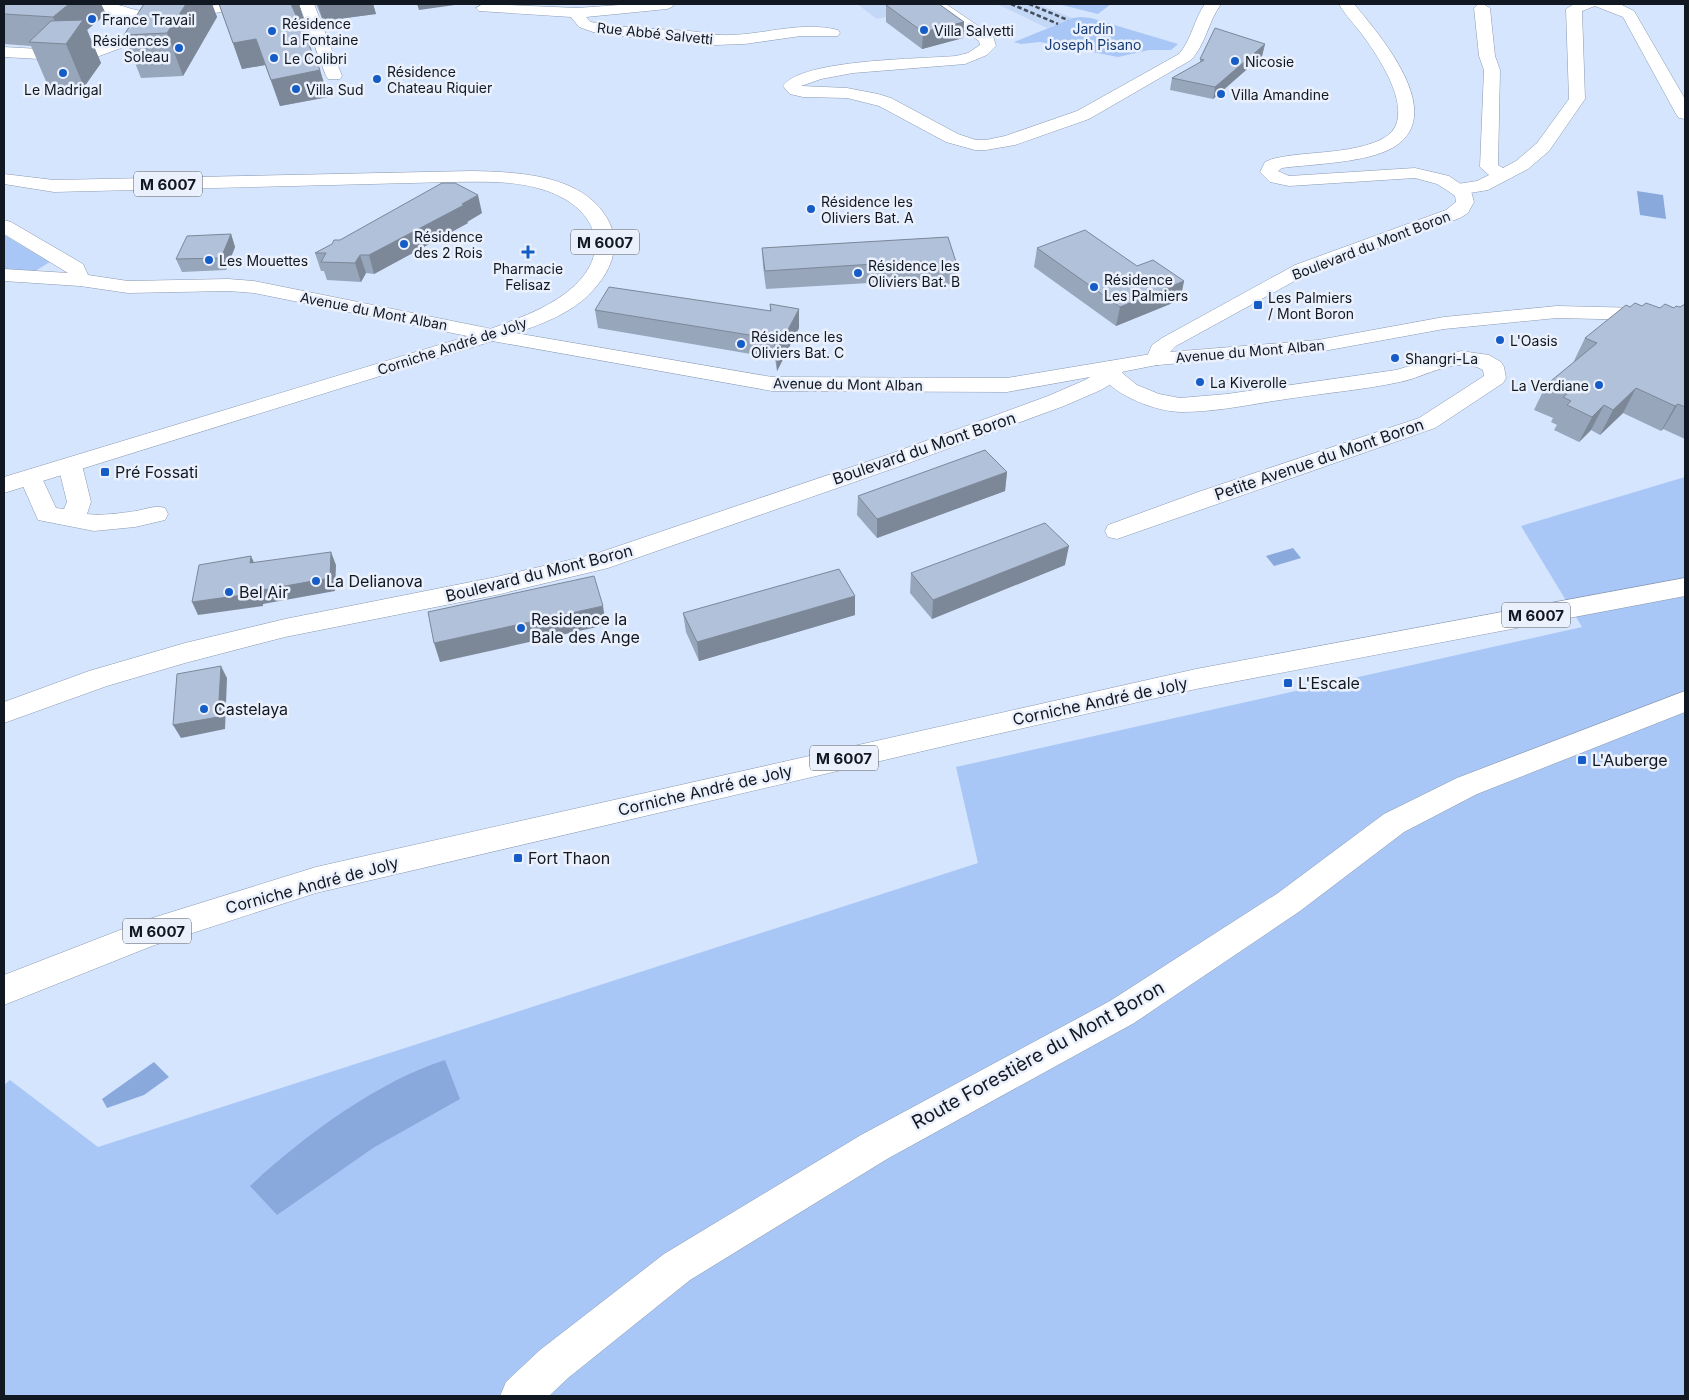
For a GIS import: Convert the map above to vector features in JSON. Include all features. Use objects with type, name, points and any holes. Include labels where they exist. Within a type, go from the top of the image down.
[{"type":"street","points":[[102,4],[131,14],[182,13],[243,4]]},
{"type":"street","points":[[306,4],[334,76]]},
{"type":"street","name":"Rue Abbé Salvetti","points":[[483,6],[577,13],[667,4]]},
{"type":"street","points":[[936,4],[987,39],[988,46],[972,57],[860,68],[807,78],[792,83],[791,86],[803,92],[847,93],[872,98],[885,102],[952,138],[975,145],[995,144],[1083,115],[1185,57],[1194,47],[1204,17],[1213,4]]},
{"type":"street","name":"Boulevard du Mont Boron","points":[[1157,359],[1160,350],[1181,334],[1302,269],[1453,214],[1461,209],[1465,202],[1464,196],[1458,189],[1443,180],[1415,173],[1289,181],[1276,178],[1269,172],[1270,166],[1278,163],[1361,152],[1389,143],[1396,137],[1407,120],[1408,112],[1402,88],[1388,60],[1346,4]]},
{"type":"street","points":[[1458,189],[1481,186],[1522,165],[1543,147],[1577,99],[1574,9],[1588,4]]},
{"type":"street","points":[[1601,4],[1615,7],[1629,14],[1685,114]]},
{"type":"street","points":[[646,5],[685,29],[690,36]]},
{"type":"street","points":[[483,6],[495,25]]},
{"type":"street","points":[[4,52],[75,56],[108,48],[215,8]]},
{"type":"street","points":[[1482,8],[1488,56],[1492,70],[1490,167],[1502,176]]},
{"type":"street","name":"Rue Abbé Salvetti","points":[[577,13],[580,20],[586,26],[690,36],[700,40],[767,38],[802,31],[832,33]]},
{"type":"street","points":[[108,48],[131,14]]},
{"type":"street","name":"Corniche André de Joly","points":[[4,179],[54,186],[474,177],[509,178],[538,182],[566,192],[591,209],[604,231],[605,242],[601,262],[584,288],[548,313],[492,335],[4,485]]},
{"type":"street","points":[[4,226],[76,268],[80,280]]},
{"type":"street","name":"Avenue du Mont Alban","points":[[4,275],[80,280],[128,287],[228,285],[254,287],[492,335],[772,384],[1007,384],[1112,371],[1157,359],[1318,346],[1444,323],[1557,312],[1685,315]]},
{"type":"street","points":[[548,313],[547,334],[555,346]]},
{"type":"street","name":"Petite Avenue du Mont Boron","points":[[1112,371],[1129,390],[1153,399],[1180,405],[1227,401],[1399,376],[1462,357],[1481,360],[1493,367],[1495,378],[1427,423],[1209,497],[1117,531]]},
{"type":"street","name":"Boulevard du Mont Boron","points":[[4,714],[99,678],[285,628],[496,586],[600,562],[898,459],[1056,401],[1093,385],[1112,371]]},
{"type":"street","points":[[70,465],[79,502],[73,519]]},
{"type":"street","points":[[31,477],[47,514],[94,523],[135,519],[156,514]]},
{"type":"street","name":"Corniche André de Joly","points":[[4,990],[146,934],[249,900],[334,876],[952,733],[1205,678],[1685,587]]},
{"type":"street","name":"Route Forestière du Mont Boron","points":[[520,1396],[554,1364],[676,1267],[874,1146],[1122,1012],[1289,902],[1394,823],[1467,786],[1685,701]]},
{"type":"shaded area","points":[[857,4],[901,4],[912,11],[877,19]]},
{"type":"shaded area","points":[[997,4],[1037,4],[1073,18],[1047,28]]},
{"type":"shaded area","points":[[1637,191],[1663,195],[1666,219],[1640,215]]},
{"type":"shaded area","points":[[1293,548],[1301,558],[1274,566],[1266,556]]},
{"type":"shaded area","points":[[445,1060],[460,1099],[373,1148],[277,1215],[250,1186],[316,1131],[367,1096],[419,1069]]},
{"type":"shaded area","points":[[154,1062],[169,1077],[144,1095],[107,1108],[102,1099]]},
{"type":"green space","points":[[1058,4],[1111,4],[1098,14]]},
{"type":"green space","name":"Jardin Joseph Pisano","points":[[1073,18],[1091,18],[1178,44],[1171,50],[1149,50],[1118,57],[1040,42],[1021,44],[1014,42]]},
{"type":"green space","points":[[4,235],[50,262],[32,273],[4,270]]},
{"type":"green space","points":[[1685,477],[1685,1396],[4,1396],[4,1085],[10,1080],[98,1147],[978,863],[956,767],[1582,627],[1521,526]]},
{"type":"building","points":[[4,4],[69,4],[53,17],[4,14]]},
{"type":"building","points":[[144,4],[186,4],[167,33],[124,35]]},
{"type":"building","points":[[219,4],[291,4],[320,70],[271,80],[256,39],[233,43]]},
{"type":"building","points":[[939,4],[964,22],[923,32],[886,5]]},
{"type":"building","points":[[83,20],[66,44],[29,42],[51,21]]},
{"type":"building","points":[[1215,28],[1265,44],[1215,87],[1172,78],[1204,60],[1200,59]]},
{"type":"building","points":[[442,183],[455,183],[478,195],[462,204],[464,205],[369,255],[360,255],[355,263],[321,262],[326,253],[315,253],[332,244],[334,240],[340,240]]},
{"type":"building","points":[[1085,230],[1137,266],[1153,260],[1184,281],[1120,307],[1037,248]]},
{"type":"building","points":[[231,234],[221,258],[176,259],[187,236]]},
{"type":"building","points":[[948,237],[957,265],[923,267],[921,261],[765,271],[762,248]]},
{"type":"building","points":[[609,287],[771,311],[770,304],[799,309],[776,352],[774,339],[595,310]]},
{"type":"building","points":[[1635,303],[1642,306],[1646,303],[1660,308],[1665,304],[1674,308],[1685,304],[1685,407],[1678,404],[1675,406],[1636,388],[1613,410],[1604,405],[1592,417],[1567,405],[1571,401],[1563,397],[1567,394],[1546,385],[1597,343],[1585,338],[1626,305],[1630,307]]},
{"type":"building","points":[[985,450],[1007,472],[877,519],[858,496]]},
{"type":"building","points":[[1045,523],[1069,546],[933,600],[911,573]]},
{"type":"building","points":[[331,552],[330,578],[257,591],[257,593],[192,602],[199,565],[251,556],[250,563]]},
{"type":"building","points":[[839,569],[855,596],[697,642],[683,613]]},
{"type":"building","points":[[594,576],[603,606],[434,643],[428,612]]},
{"type":"building","points":[[221,666],[218,717],[173,725],[177,674]]},
{"type":"railway","points":[[1011,4],[1058,24]]},
{"type":"railway","points":[[1029,4],[1068,20]]},
{"type":"place","name":"France Travail","points":[[92,19]]},
{"type":"place","name":"Villa Salvetti","points":[[924,30]]},
{"type":"place","name":"Résidence La Fontaine","points":[[272,31]]},
{"type":"place","name":"Résidences Soleau","points":[[179,48]]},
{"type":"place","name":"Le Colibri","points":[[274,58]]},
{"type":"place","name":"Nicosie","points":[[1235,61]]},
{"type":"place","name":"Le Madrigal","points":[[63,73]]},
{"type":"place","name":"Résidence Chateau Riquier","points":[[377,79]]},
{"type":"place","name":"Villa Sud","points":[[296,89]]},
{"type":"place","name":"Villa Amandine","points":[[1221,94]]},
{"type":"place","name":"Résidence les Oliviers Bat. A","points":[[811,209]]},
{"type":"place","name":"Résidence des 2 Rois","points":[[404,244]]},
{"type":"place","name":"Pharmacie Felisaz","points":[[528,252]]},
{"type":"place","name":"Les Mouettes","points":[[209,260]]},
{"type":"place","name":"Résidence les Oliviers Bat. B","points":[[858,273]]},
{"type":"place","name":"Résidence Les Palmiers","points":[[1094,287]]},
{"type":"place","name":"Les Palmiers / Mont Boron","points":[[1258,305]]},
{"type":"place","name":"L'Oasis","points":[[1500,340]]},
{"type":"place","name":"Résidence les Oliviers Bat. C","points":[[741,344]]},
{"type":"place","name":"Shangri-La","points":[[1395,358]]},
{"type":"place","name":"La Kiverolle","points":[[1200,382]]},
{"type":"place","name":"La Verdiane","points":[[1599,385]]},
{"type":"place","name":"Pré Fossati","points":[[105,472]]},
{"type":"place","name":"La Delianova","points":[[316,581]]},
{"type":"place","name":"Bel Air","points":[[229,592]]},
{"type":"place","name":"Residence la Bale des Ange","points":[[521,628]]},
{"type":"place","name":"L'Escale","points":[[1288,683]]},
{"type":"place","name":"Castelaya","points":[[204,709]]},
{"type":"place","name":"L'Auberge","points":[[1582,760]]},
{"type":"place","name":"Fort Thaon","points":[[518,858]]}]
